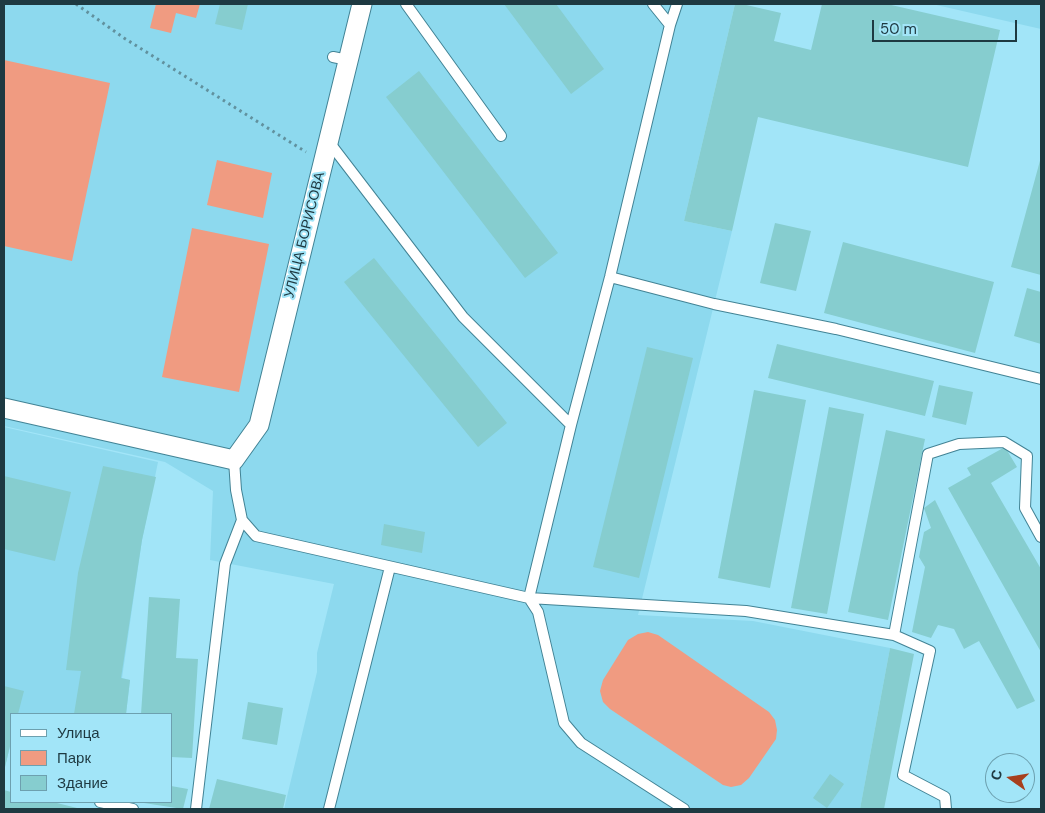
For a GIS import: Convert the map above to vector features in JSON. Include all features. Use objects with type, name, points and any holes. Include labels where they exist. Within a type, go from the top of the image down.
[{"type":"street","name":"УЛИЦА БОРИСОВА","points":[[234,460],[259,425],[329,142],[340,59],[362,4]]},
{"type":"street","points":[[4,408],[234,460]]},
{"type":"lane","points":[[406,4],[501,136]]},
{"type":"lane","points":[[653,4],[670,26]]},
{"type":"lane","points":[[677,4],[529,598],[538,612],[564,722],[581,743],[684,809]]},
{"type":"lane","points":[[329,142],[463,317],[571,425]]},
{"type":"lane","points":[[610,277],[714,304],[836,329],[1041,379]]},
{"type":"lane","points":[[894,635],[928,454],[959,444],[1004,442],[1027,456],[1025,508],[1041,537]]},
{"type":"lane","points":[[196,809],[225,564],[242,520],[234,460]]},
{"type":"lane","points":[[242,520],[256,536],[529,598],[746,611],[894,635],[930,651],[903,775],[945,797],[946,809]]},
{"type":"lane","points":[[329,809],[390,567]]},
{"type":"lane","points":[[105,803],[133,809]]},
{"type":"path","points":[[76,4],[124,38],[323,162]]},
{"type":"shaded area","points":[[4,4],[735,4],[684,221],[732,231],[638,615],[753,621],[890,648],[860,809],[284,809],[317,672],[317,653],[334,584],[210,560],[213,491],[165,462],[4,426]]},
{"type":"shaded area","points":[[932,4],[1041,4],[1041,29]]},
{"type":"shaded area","points":[[4,427],[158,462],[142,540],[122,678],[130,680],[126,713],[10,713],[10,746],[4,766]]},
{"type":"green space","points":[[156,4],[200,4],[196,18],[176,13],[171,33],[150,28]]},
{"type":"green space","points":[[4,60],[110,83],[72,261],[4,246]]},
{"type":"green space","points":[[217,160],[272,173],[263,218],[207,205]]},
{"type":"green space","points":[[192,228],[269,244],[239,392],[162,377]]},
{"type":"green space","points":[[648,632],[658,635],[769,712],[775,720],[776,739],[749,778],[741,785],[731,787],[723,785],[610,709],[603,702],[600,691],[603,680],[628,640],[638,634]]},
{"type":"building","points":[[220,4],[248,4],[242,30],[215,24]]},
{"type":"building","points":[[504,4],[556,4],[604,69],[571,94]]},
{"type":"building","points":[[735,4],[781,13],[774,41],[811,50],[822,4],[887,4],[1000,30],[968,167],[758,117],[732,231],[684,221]]},
{"type":"building","points":[[419,71],[558,253],[525,278],[386,97]]},
{"type":"building","points":[[1041,157],[1041,275],[1011,267]]},
{"type":"building","points":[[775,223],[811,231],[796,291],[760,283]]},
{"type":"building","points":[[843,242],[994,282],[975,353],[824,313]]},
{"type":"building","points":[[374,258],[507,423],[478,447],[344,282]]},
{"type":"building","points":[[1027,288],[1041,292],[1041,344],[1014,336]]},
{"type":"building","points":[[777,344],[934,381],[925,416],[768,378]]},
{"type":"building","points":[[647,347],[693,358],[639,578],[593,567]]},
{"type":"building","points":[[939,385],[973,392],[966,425],[932,417]]},
{"type":"building","points":[[754,390],[806,400],[770,588],[718,578]]},
{"type":"building","points":[[829,407],[864,414],[827,614],[791,608]]},
{"type":"building","points":[[886,430],[925,439],[888,620],[848,612]]},
{"type":"building","points":[[1005,447],[1017,467],[991,483],[1041,569],[1041,652],[948,488],[971,475],[967,468]]},
{"type":"building","points":[[103,466],[156,477],[142,540],[121,678],[130,680],[126,713],[74,713],[81,671],[66,670],[78,573]]},
{"type":"building","points":[[4,476],[71,492],[55,561],[4,549]]},
{"type":"building","points":[[935,500],[1035,701],[1017,709],[979,641],[964,649],[954,629],[938,625],[931,638],[912,632],[925,567],[919,557],[924,532],[931,528],[924,508]]},
{"type":"building","points":[[384,524],[425,532],[422,553],[381,545]]},
{"type":"building","points":[[149,597],[180,599],[176,658],[198,659],[192,758],[172,757],[172,713],[141,713]]},
{"type":"building","points":[[890,648],[914,654],[884,809],[860,809]]},
{"type":"building","points":[[4,686],[24,691],[18,713],[10,713],[10,746],[4,766]]},
{"type":"building","points":[[248,702],[283,708],[277,745],[242,739]]},
{"type":"building","points":[[830,774],[844,784],[827,808],[813,798]]},
{"type":"building","points":[[217,779],[286,795],[283,809],[209,809]]},
{"type":"building","points":[[172,786],[188,789],[183,809],[144,803],[172,803]]},
{"type":"building","points":[[4,790],[10,792],[10,803],[57,803],[81,809],[4,809]]}]
